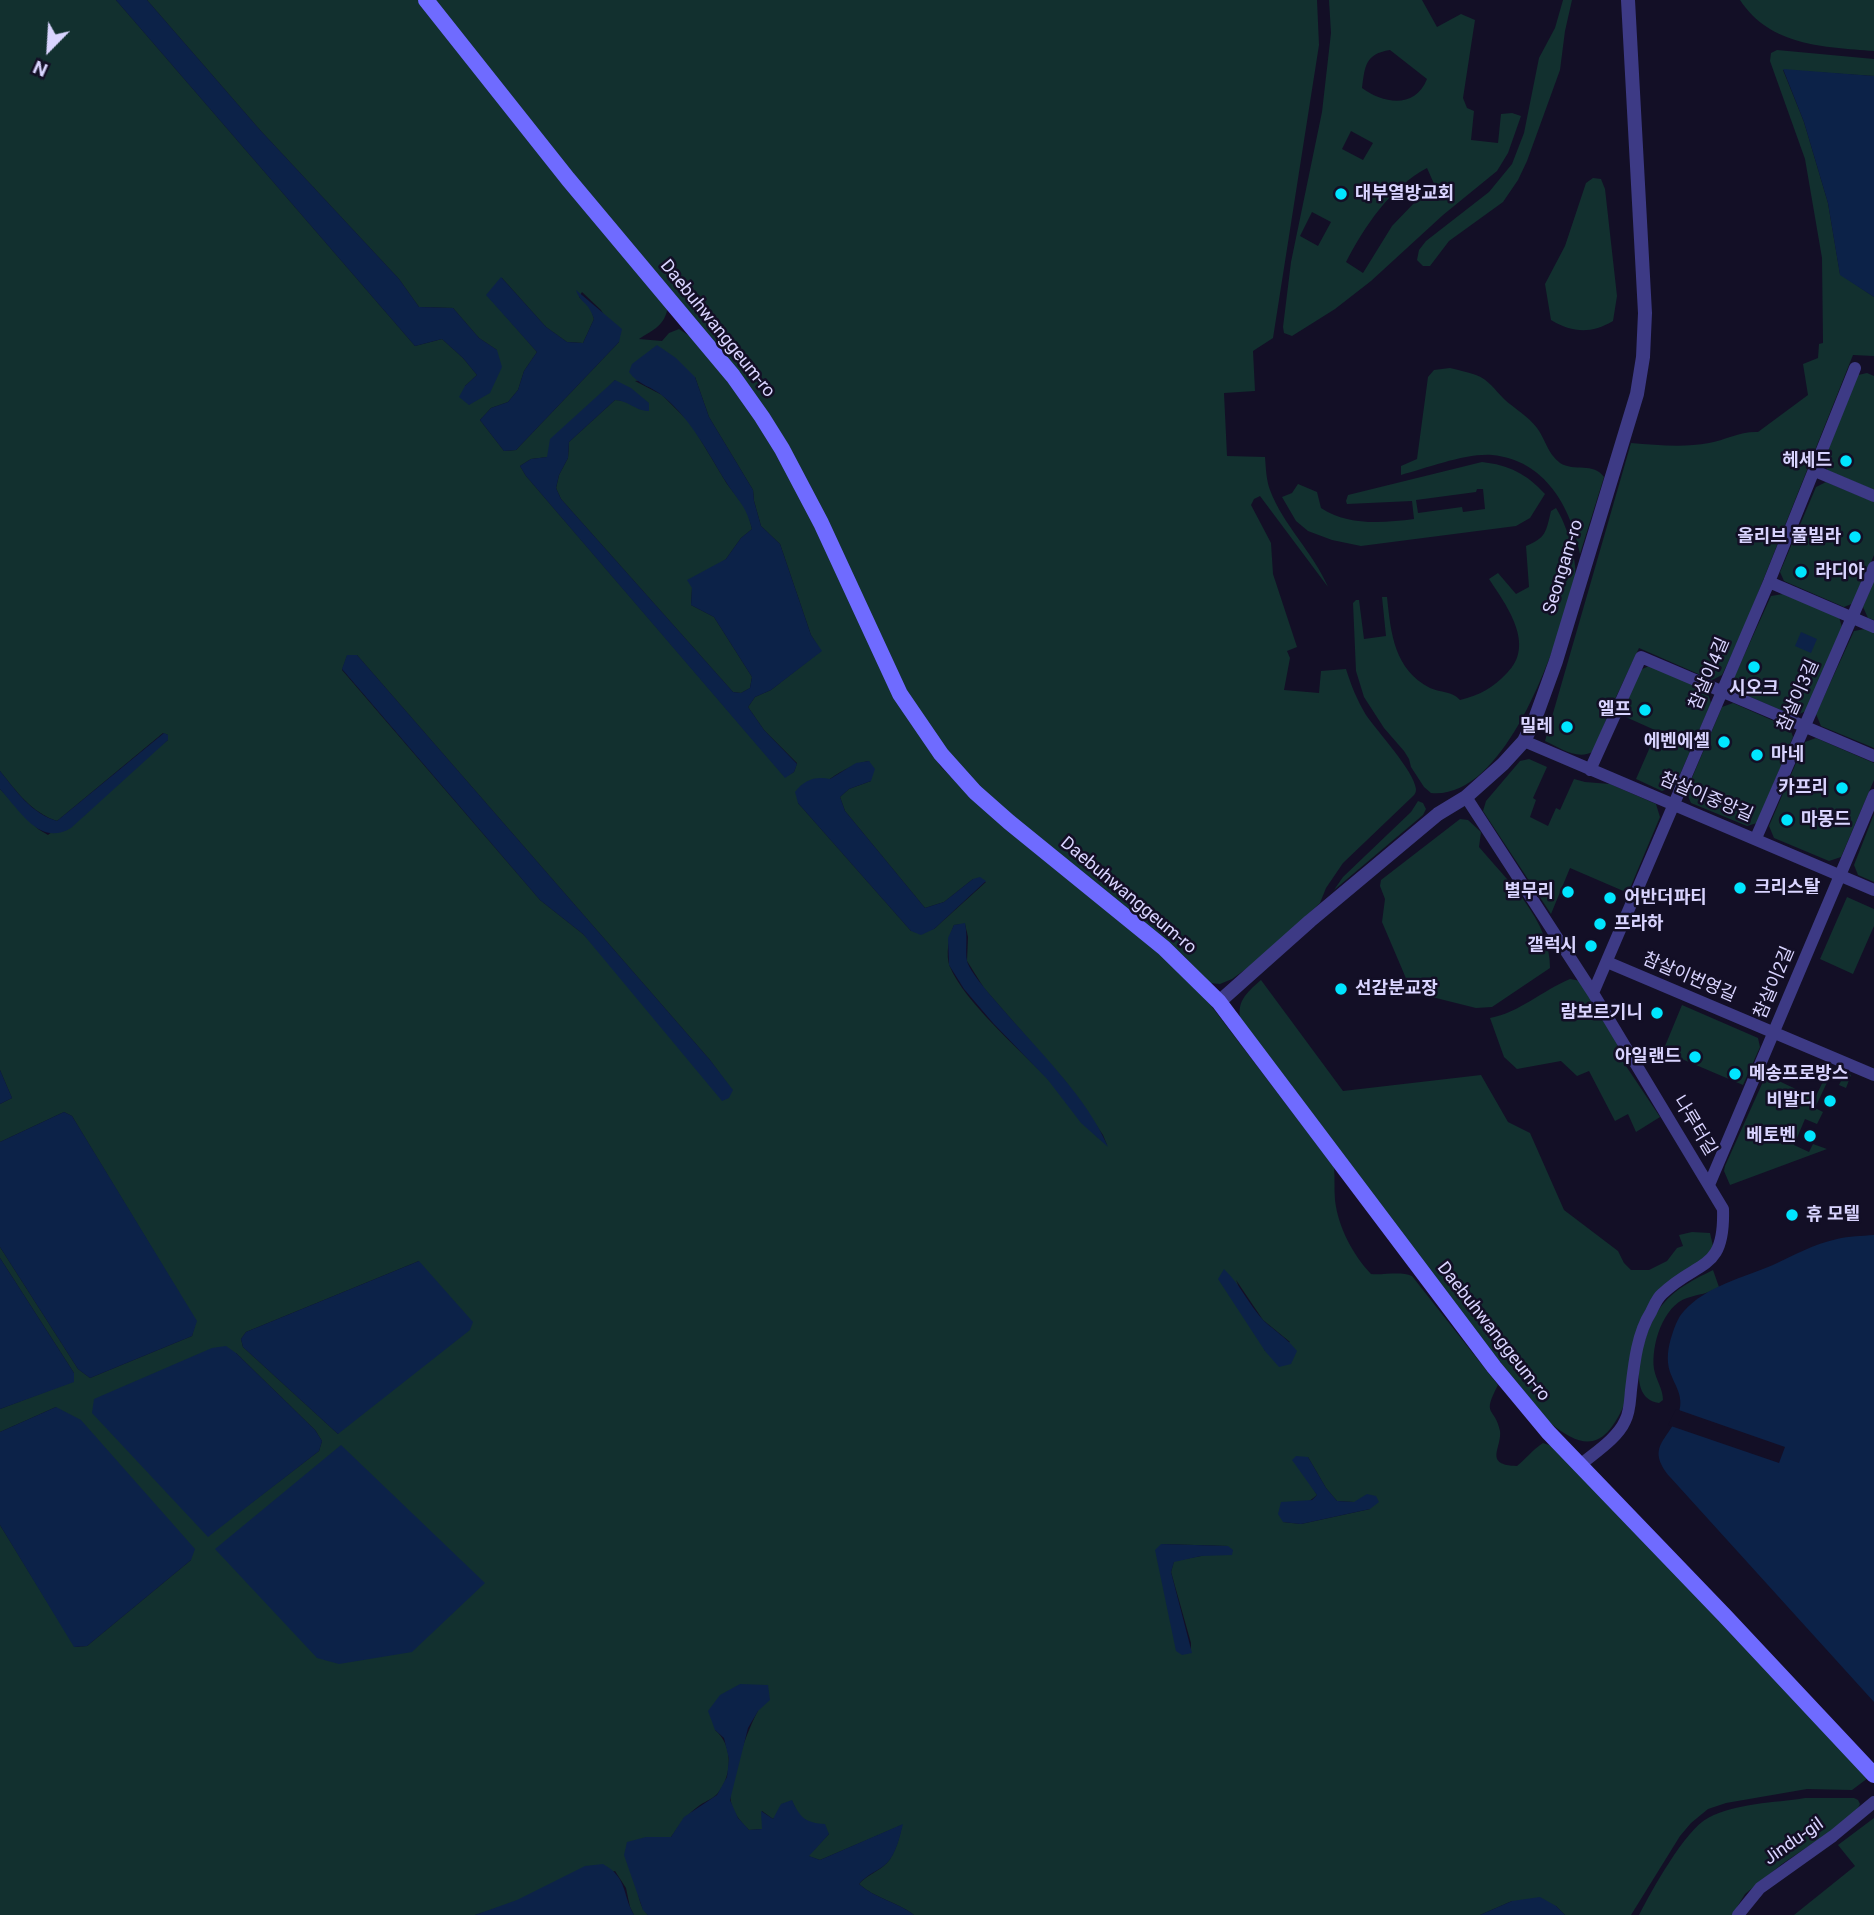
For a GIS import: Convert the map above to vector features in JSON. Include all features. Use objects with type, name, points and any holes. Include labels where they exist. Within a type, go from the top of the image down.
[{"type":"main road","name":"Daebuhwanggeum-ro","points":[[426,0],[568,179],[733,376],[762,417],[821,523],[900,694],[940,754],[975,792],[1164,948],[1219,1002],[1494,1367],[1579,1466],[1874,1775]]},
{"type":"street","name":"Seongam-ro","points":[[1219,1002],[1310,920],[1438,814],[1466,797],[1503,764],[1524,741],[1535,719],[1556,661],[1637,394],[1643,357],[1645,313],[1628,0]]},
{"type":"street","name":"참살이4길","points":[[1593,993],[1769,582],[1855,368]]},
{"type":"street","points":[[1815,471],[1874,496]]},
{"type":"street","name":"참살이3길","points":[[1756,838],[1874,567]]},
{"type":"street","points":[[1769,582],[1874,626]]},
{"type":"street","points":[[1590,770],[1641,657],[1874,756]]},
{"type":"street","name":"참살이중앙길","points":[[1524,741],[1874,890]]},
{"type":"street","name":"참살이2길","points":[[1709,1185],[1874,795]]},
{"type":"street","name":"나루터길","points":[[1466,797],[1593,993],[1723,1209],[1724,1227],[1720,1247],[1710,1262],[1661,1294],[1646,1320],[1635,1361],[1630,1406],[1625,1422],[1579,1466]]},
{"type":"street","name":"참살이번영길","points":[[1607,962],[1874,1075]]},
{"type":"street","name":"Jindu-gil","points":[[1738,1915],[1760,1888],[1833,1836],[1874,1802]]},
{"type":"green space","points":[[0,0],[116,0],[415,346],[442,339],[463,358],[477,375],[465,386],[469,405],[497,350],[479,338],[453,308],[419,307],[399,279],[260,130],[147,0],[419,0],[668,306],[661,323],[639,339],[662,341],[669,333],[679,329],[691,337],[752,410],[817,527],[896,700],[941,767],[973,798],[1150,944],[1206,999],[1334,1167],[1335,1200],[1339,1220],[1347,1240],[1364,1266],[1371,1274],[1398,1273],[1412,1276],[1498,1385],[1490,1402],[1500,1431],[1497,1459],[1507,1465],[1517,1466],[1543,1443],[1552,1446],[1811,1715],[1868,1778],[1852,1790],[1807,1789],[1726,1803],[1708,1809],[1680,1836],[1631,1915],[1565,1915],[1556,1906],[1512,1901],[1480,1915],[914,1915],[859,1884],[890,1859],[902,1825],[820,1860],[808,1856],[829,1834],[799,1816],[792,1801],[773,1819],[762,1811],[762,1829],[749,1830],[740,1821],[731,1802],[732,1783],[744,1742],[758,1711],[715,1730],[725,1744],[729,1760],[726,1777],[718,1793],[691,1812],[671,1837],[646,1837],[638,1888],[642,1907],[648,1915],[634,1915],[626,1888],[615,1871],[475,1915],[0,1915],[0,1525],[75,1647],[87,1646],[191,1560],[56,1407],[0,1432],[0,1409],[74,1381],[74,1373],[0,1258],[0,1247],[78,1369],[90,1378],[192,1336],[196,1321],[72,1116],[64,1112],[0,1142],[0,1104],[12,1098],[0,1070],[0,789],[38,829],[48,835],[168,740],[168,735],[163,733],[57,821],[32,807],[0,771]],"holes":[[[502,278],[546,327],[567,342],[583,343],[594,319],[590,306],[579,297],[582,292],[601,310],[619,342],[516,450],[504,451],[480,420],[491,408],[508,402],[518,390],[524,371],[537,352],[487,295]],[[695,377],[709,417],[753,490],[761,526],[780,544],[811,635],[821,651],[771,690],[755,697],[748,707],[764,730],[797,763],[794,772],[785,777],[520,466],[531,459],[548,457],[615,380],[628,401],[615,400],[569,442],[568,458],[556,488],[561,499],[733,692],[741,693],[750,688],[752,677],[714,617],[691,605],[692,588],[726,559],[741,538],[752,529],[747,510],[727,484],[691,424],[662,395],[635,381]],[[357,655],[710,1060],[732,1090],[583,934],[540,900],[342,670],[347,656]],[[869,761],[871,781],[849,789],[840,797],[845,811],[925,908],[944,902],[973,879],[986,882],[934,929],[911,931],[798,803],[849,767]],[[965,924],[968,937],[967,961],[984,988],[1066,1082],[1103,1135],[1107,1145],[1090,1130],[1046,1077],[967,995],[950,967],[948,951],[954,925]],[[419,1261],[338,1434],[243,1347],[241,1339],[246,1332]],[[1236,1280],[1263,1320],[1290,1342],[1265,1351]],[[236,1353],[315,1430],[322,1441],[319,1451],[208,1536]],[[1308,1457],[1337,1501],[1354,1502],[1370,1509],[1301,1524],[1283,1522],[1317,1495],[1307,1479]],[[1161,1544],[1228,1546],[1201,1556],[1174,1561],[1171,1572],[1191,1643],[1191,1653]]]},
{"type":"green space","points":[[433,0],[1317,0],[1319,45],[1273,338],[1253,351],[1255,391],[1224,393],[1227,456],[1265,457],[1268,482],[1276,503],[1328,587],[1260,496],[1254,499],[1251,505],[1271,543],[1273,574],[1297,647],[1287,651],[1290,658],[1284,690],[1319,693],[1321,671],[1346,669],[1366,715],[1409,772],[1416,791],[1343,863],[1326,888],[1320,903],[1257,961],[1232,979],[1220,984],[1209,983],[1185,957],[984,793],[958,766],[907,695],[796,460],[580,182]]},
{"type":"green space","points":[[1329,0],[1422,0],[1437,27],[1461,14],[1475,20],[1463,98],[1467,108],[1474,111],[1471,140],[1498,143],[1501,114],[1521,116],[1508,153],[1497,171],[1443,215],[1371,281],[1335,309],[1292,336],[1284,333],[1283,327],[1291,262],[1322,112],[1331,33]],"holes":[[[1390,50],[1427,79],[1422,89],[1415,95],[1398,101],[1380,98],[1362,88],[1368,62]],[[1351,131],[1373,143],[1363,160],[1342,149]],[[1427,168],[1435,186],[1392,226],[1363,273],[1346,262],[1380,209],[1414,176]],[[1312,212],[1331,222],[1318,246],[1300,236]]]},
{"type":"green space","points":[[1563,0],[1572,0],[1560,70],[1518,180],[1503,202],[1449,241],[1430,266],[1423,266],[1417,260],[1419,250],[1426,241],[1489,192],[1512,164],[1524,133],[1539,58],[1555,28]]},
{"type":"green space","points":[[1740,0],[1874,0],[1874,51],[1818,45],[1782,35],[1752,15]]},
{"type":"green space","points":[[1777,50],[1874,59],[1874,76],[1783,70],[1804,122],[1828,203],[1840,274],[1874,297],[1874,356],[1853,355],[1740,638],[1722,675],[1712,680],[1639,648],[1594,751],[1575,754],[1545,741],[1631,443],[1690,445],[1758,432],[1808,395],[1803,364],[1818,358],[1819,344],[1823,343],[1822,258],[1805,159],[1770,61],[1771,53]]},
{"type":"green space","points":[[1593,178],[1601,179],[1605,189],[1617,296],[1613,321],[1597,328],[1582,330],[1551,320],[1545,284],[1565,246],[1586,183]]},
{"type":"green space","points":[[1450,368],[1476,375],[1488,382],[1526,416],[1560,463],[1589,468],[1600,472],[1604,477],[1580,554],[1570,519],[1562,503],[1541,476],[1527,466],[1511,459],[1482,455],[1401,475],[1401,466],[1417,459],[1428,377],[1434,370]]},
{"type":"green space","points":[[1867,373],[1874,376],[1874,490],[1827,470],[1824,460],[1858,375]]},
{"type":"green space","points":[[1482,462],[1501,465],[1517,472],[1545,494],[1530,518],[1516,526],[1361,546],[1332,540],[1308,531],[1296,521],[1282,497],[1292,493],[1298,484],[1317,492],[1321,508],[1343,518],[1378,522],[1414,519],[1412,501],[1347,504],[1348,495]],"holes":[[[1483,489],[1485,509],[1463,512],[1462,507],[1418,513],[1416,500]]]},
{"type":"green space","points":[[1826,482],[1874,502],[1874,555],[1854,603],[1844,607],[1784,581],[1780,572],[1816,487]]},
{"type":"green space","points":[[1556,508],[1571,543],[1575,580],[1557,639],[1533,697],[1499,754],[1479,776],[1456,790],[1431,793],[1424,787],[1404,751],[1384,728],[1364,697],[1356,671],[1353,603],[1359,600],[1364,639],[1386,636],[1382,597],[1387,597],[1396,649],[1409,671],[1418,680],[1460,700],[1480,693],[1507,673],[1519,650],[1516,626],[1489,579],[1498,573],[1516,594],[1529,587],[1526,546],[1541,537],[1551,511]]},
{"type":"green space","points":[[1874,580],[1874,620],[1868,618],[1863,607]]},
{"type":"green space","points":[[1783,594],[1839,617],[1842,627],[1806,711],[1795,716],[1736,691],[1732,682],[1771,596]]},
{"type":"green space","points":[[1865,629],[1874,632],[1874,748],[1821,726],[1816,714],[1854,631]]},
{"type":"green space","points":[[1649,666],[1707,690],[1711,703],[1675,786],[1662,791],[1636,779],[1657,731],[1619,714],[1638,671]]},
{"type":"green space","points":[[1733,703],[1790,728],[1793,737],[1757,823],[1747,826],[1691,803],[1686,792],[1722,707]]},
{"type":"green space","points":[[1816,738],[1874,763],[1874,780],[1841,857],[1829,861],[1774,838],[1769,826],[1805,742]]},
{"type":"green space","points":[[1529,759],[1547,767],[1533,798],[1536,800],[1530,817],[1548,826],[1556,808],[1560,810],[1574,779],[1610,784],[1656,804],[1660,817],[1628,893],[1570,868],[1551,914],[1483,811],[1486,801],[1520,761]]},
{"type":"green space","points":[[1418,801],[1423,803],[1426,809],[1423,815],[1334,890],[1343,877],[1411,812]]},
{"type":"green space","points":[[1874,814],[1874,882],[1858,875],[1854,865]]},
{"type":"green space","points":[[1460,819],[1468,820],[1481,832],[1479,847],[1525,902],[1543,934],[1548,951],[1550,968],[1492,1007],[1476,1008],[1424,995],[1408,983],[1382,922],[1385,899],[1380,886],[1381,880]]},
{"type":"green space","points":[[1847,897],[1874,909],[1874,926],[1853,974],[1820,959]]},
{"type":"green space","points":[[1570,979],[1581,981],[1618,1040],[1616,1051],[1660,1117],[1636,1132],[1628,1114],[1615,1121],[1589,1071],[1577,1076],[1561,1061],[1517,1069],[1504,1057],[1490,1018],[1511,1011]]},
{"type":"green space","points":[[1261,980],[1343,1091],[1481,1075],[1508,1122],[1530,1133],[1564,1210],[1618,1251],[1631,1270],[1649,1270],[1667,1261],[1677,1248],[1683,1246],[1679,1235],[1692,1232],[1710,1233],[1713,1246],[1711,1254],[1659,1290],[1624,1405],[1617,1419],[1601,1437],[1593,1441],[1573,1438],[1549,1422],[1471,1326],[1241,1023],[1240,1009],[1243,999]]},
{"type":"green space","points":[[1682,1005],[1758,1038],[1760,1047],[1743,1085],[1663,1051]]},
{"type":"green space","points":[[1830,1067],[1851,1075],[1846,1088],[1839,1085],[1841,1081],[1830,1076],[1815,1108],[1823,1112],[1817,1124],[1805,1119],[1794,1145],[1809,1152],[1813,1144],[1827,1149],[1730,1185],[1724,1171],[1725,1166],[1766,1075],[1815,1098]]},
{"type":"green space","points":[[1713,1270],[1719,1287],[1679,1302],[1665,1318],[1657,1338],[1654,1359],[1654,1369],[1663,1400],[1659,1403],[1647,1398],[1641,1388],[1639,1374],[1640,1358],[1650,1326],[1668,1298]]},
{"type":"green space","points":[[1805,1798],[1854,1798],[1860,1804],[1857,1810],[1837,1827],[1782,1864],[1745,1894],[1732,1915],[1639,1915],[1679,1847],[1708,1818],[1743,1806]]},
{"type":"green space","points":[[1874,1818],[1874,1915],[1794,1915],[1855,1866],[1838,1845]]},
{"type":"water","points":[[116,0],[147,0],[260,130],[399,279],[419,307],[453,308],[479,338],[497,350],[502,367],[490,393],[469,405],[459,397],[465,386],[477,375],[463,358],[442,339],[415,346]]},
{"type":"water","points":[[1783,69],[1874,76],[1874,297],[1840,275],[1828,203],[1804,122]]},
{"type":"water","points":[[501,277],[546,327],[567,342],[583,343],[594,319],[576,290],[622,329],[619,342],[516,450],[504,451],[480,420],[491,408],[508,402],[518,390],[524,371],[537,352],[486,295]]},
{"type":"water","points":[[657,345],[676,358],[695,377],[709,417],[753,490],[761,526],[780,544],[811,635],[822,651],[771,690],[755,697],[748,707],[764,730],[797,764],[794,772],[785,778],[520,466],[531,459],[547,457],[550,439],[615,380],[631,388],[649,403],[649,411],[615,400],[569,442],[568,458],[556,488],[561,499],[733,692],[741,693],[750,688],[752,677],[714,617],[691,605],[692,588],[687,580],[726,559],[741,538],[752,529],[750,521],[691,426],[664,397],[629,372],[632,364]]},
{"type":"water","points":[[1801,632],[1817,639],[1811,653],[1795,646]]},
{"type":"water","points":[[347,655],[357,655],[710,1060],[733,1090],[729,1098],[722,1101],[583,934],[540,900],[342,669]]},
{"type":"water","points":[[164,733],[168,735],[168,740],[71,828],[60,833],[40,830],[31,824],[0,789],[0,771],[32,807],[57,821]]},
{"type":"water","points":[[869,761],[875,769],[871,781],[849,789],[840,797],[845,811],[925,908],[944,902],[973,879],[980,877],[986,881],[934,929],[921,935],[911,931],[798,803],[795,792],[802,784],[819,778],[830,779],[856,763]]},
{"type":"water","points":[[965,923],[967,961],[973,973],[1076,1094],[1108,1147],[1081,1123],[1048,1080],[964,989],[949,965],[948,938],[954,925]]},
{"type":"water","points":[[0,1070],[12,1098],[0,1104]]},
{"type":"water","points":[[64,1112],[72,1116],[197,1321],[192,1336],[90,1378],[78,1369],[0,1247],[0,1142]]},
{"type":"water","points":[[1874,1235],[1874,1702],[1670,1477],[1659,1458],[1659,1450],[1679,1412],[1680,1396],[1669,1367],[1668,1354],[1674,1329],[1684,1311],[1714,1289],[1812,1247],[1842,1238]]},
{"type":"water","points":[[0,1258],[74,1373],[74,1382],[0,1409]]},
{"type":"water","points":[[419,1261],[473,1322],[470,1330],[338,1434],[243,1347],[241,1339],[246,1332]]},
{"type":"water","points":[[1224,1269],[1264,1321],[1297,1351],[1291,1364],[1279,1367],[1265,1351],[1218,1279]]},
{"type":"water","points":[[226,1346],[315,1430],[322,1441],[319,1451],[208,1537],[92,1413],[94,1399],[212,1348]]},
{"type":"water","points":[[56,1407],[81,1420],[195,1549],[191,1560],[87,1646],[74,1647],[0,1525],[0,1432]]},
{"type":"water","points":[[341,1445],[485,1583],[412,1652],[339,1664],[317,1658],[215,1549]]},
{"type":"water","points":[[1296,1456],[1308,1457],[1337,1501],[1354,1502],[1367,1494],[1376,1496],[1379,1502],[1370,1509],[1301,1524],[1283,1522],[1278,1514],[1281,1502],[1312,1500],[1317,1495],[1292,1460]]},
{"type":"water","points":[[1161,1544],[1228,1546],[1233,1550],[1232,1555],[1201,1556],[1174,1562],[1171,1572],[1192,1653],[1182,1655],[1176,1651],[1155,1550]]},
{"type":"water","points":[[740,1684],[768,1685],[770,1700],[758,1711],[748,1728],[730,1800],[738,1818],[749,1830],[762,1829],[761,1811],[773,1819],[781,1804],[792,1800],[804,1818],[825,1824],[829,1834],[809,1856],[820,1860],[903,1824],[890,1859],[859,1884],[914,1915],[648,1915],[643,1910],[624,1855],[627,1842],[646,1837],[671,1837],[684,1817],[717,1795],[727,1777],[729,1759],[724,1738],[715,1730],[708,1711],[720,1695]]},
{"type":"water","points":[[603,1864],[621,1881],[634,1915],[475,1915],[517,1900],[585,1866]]},
{"type":"water","points":[[1540,1897],[1565,1915],[1480,1915],[1512,1901]]},
{"type":"pier","points":[[1676,1409],[1785,1447],[1779,1463],[1668,1425]]},
{"type":"place","name":"대부열방교회","points":[[1341,194]]},
{"type":"place","name":"헤세드","points":[[1846,461]]},
{"type":"place","name":"올리브 풀빌라","points":[[1855,537]]},
{"type":"place","name":"라디아","points":[[1801,572]]},
{"type":"place","name":"시오크","points":[[1754,667]]},
{"type":"place","name":"엘프","points":[[1645,710]]},
{"type":"place","name":"밀레","points":[[1567,727]]},
{"type":"place","name":"에벤에셀","points":[[1724,742]]},
{"type":"place","name":"마네","points":[[1757,755]]},
{"type":"place","name":"카프리","points":[[1842,788]]},
{"type":"place","name":"마몽드","points":[[1787,820]]},
{"type":"place","name":"크리스탈","points":[[1740,888]]},
{"type":"place","name":"별무리","points":[[1568,892]]},
{"type":"place","name":"어반더파티","points":[[1610,898]]},
{"type":"place","name":"프라하","points":[[1600,924]]},
{"type":"place","name":"갤럭시","points":[[1591,946]]},
{"type":"place","name":"선감분교장","points":[[1341,989]]},
{"type":"place","name":"람보르기니","points":[[1657,1013]]},
{"type":"place","name":"아일랜드","points":[[1695,1057]]},
{"type":"place","name":"메송프로방스","points":[[1735,1074]]},
{"type":"place","name":"비발디","points":[[1830,1101]]},
{"type":"place","name":"베토벤","points":[[1810,1136]]},
{"type":"place","name":"휴 모텔","points":[[1792,1215]]}]
